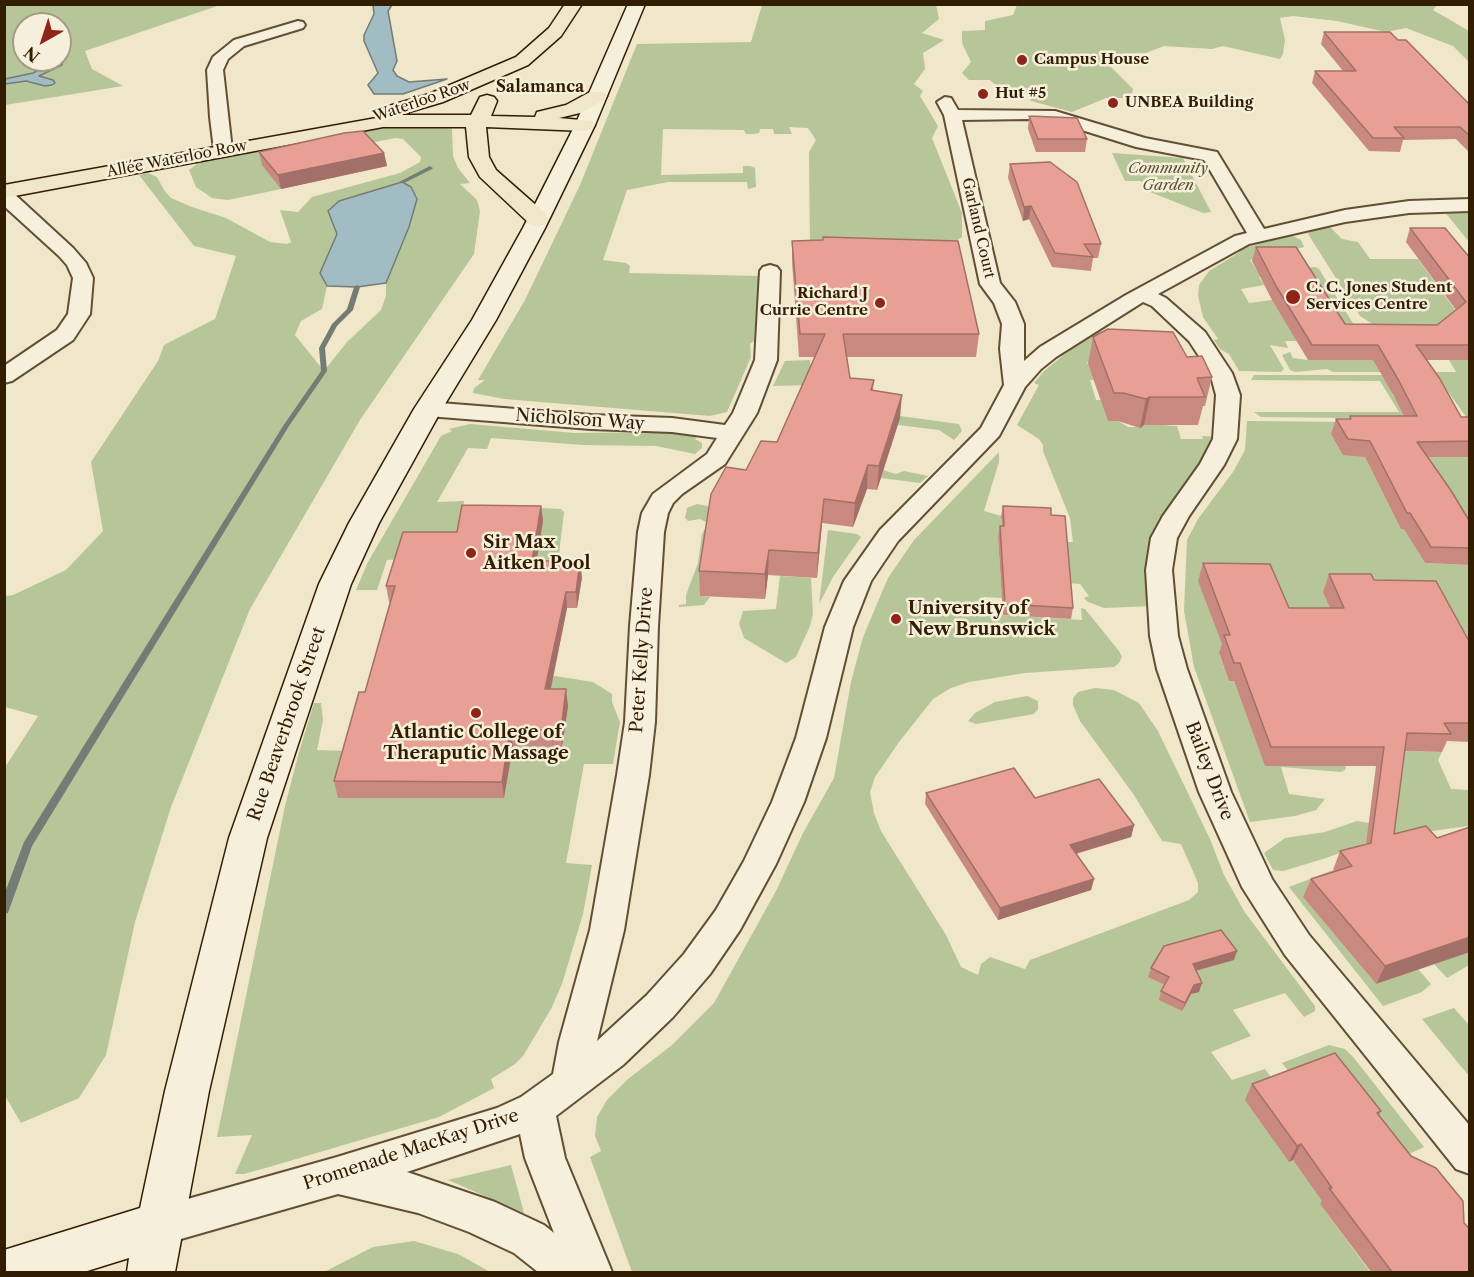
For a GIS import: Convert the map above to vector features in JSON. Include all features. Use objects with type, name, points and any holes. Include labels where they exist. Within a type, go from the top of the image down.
[{"type":"main road","name":"Waterloo Row","points":[[349,126],[436,98],[522,61],[555,32],[574,4]]},
{"type":"main road","points":[[522,61],[513,96],[528,111],[553,115]]},
{"type":"main road","points":[[522,61],[487,101],[475,130],[476,146],[488,173],[512,198],[538,219]]},
{"type":"main road","points":[[479,121],[553,115],[573,109],[597,96]]},
{"type":"main road","points":[[349,126],[416,119],[585,125]]},
{"type":"main road","name":"Allée Waterloo Row","points":[[4,194],[349,126]]},
{"type":"street","name":"Rue Beaverbrook Street","points":[[151,1272],[187,1091],[248,838],[335,584],[364,523],[428,409],[483,320],[538,219],[585,125],[637,4]]},
{"type":"street","points":[[223,150],[215,70],[221,57],[239,43],[298,26]]},
{"type":"street","name":"Garland Court","points":[[1015,385],[1011,349],[1012,324],[1004,302],[990,284],[962,156],[949,109],[1048,115],[1148,144],[1211,156],[1258,236]]},
{"type":"street","points":[[4,194],[71,258],[83,278],[79,314],[66,335],[4,376]]},
{"type":"street","name":"Promenade MacKay Drive","points":[[160,1225],[337,1176],[504,1123],[535,1109],[571,1083],[610,1053],[660,1006],[697,964],[728,920],[759,864],[788,802],[811,738],[839,627],[858,581],[889,536],[991,431],[1015,385],[1033,364],[1066,339],[1142,294],[1184,288],[1236,243],[1346,216],[1389,209],[1470,205]]},
{"type":"street","name":"Peter Kelly Drive","points":[[571,1083],[584,1019],[607,930],[633,775],[640,722],[644,626],[651,532],[655,513],[663,499],[673,489],[716,459],[730,433],[745,413],[766,360],[770,271]]},
{"type":"street","name":"Bailey Drive","points":[[1184,288],[1197,337]]},
{"type":"street","name":"Bailey Drive","points":[[1142,294],[1159,302],[1197,337],[1221,373],[1225,385],[1228,411],[1226,439],[1212,465],[1176,516],[1164,538],[1159,570],[1164,636],[1172,669],[1215,792],[1259,887],[1297,945],[1470,1156]]},
{"type":"street","points":[[1012,324],[1035,336],[1066,339]]},
{"type":"street","name":"Nicholson Way","points":[[428,409],[591,422],[672,425],[730,433]]},
{"type":"street","points":[[535,1109],[545,1158],[591,1272]]},
{"type":"street","points":[[337,1176],[418,1194],[480,1216],[530,1239],[557,1261],[566,1272]]},
{"type":"street","points":[[10,1272],[160,1225]]},
{"type":"green space","points":[[5,5],[220,5],[85,51],[92,69],[123,86],[5,105]]},
{"type":"green space","points":[[762,5],[936,5],[939,19],[922,33],[944,40],[923,53],[925,69],[914,84],[923,91],[920,96],[938,126],[932,138],[962,213],[962,237],[956,241],[810,248],[809,152],[816,140],[808,128],[789,127],[792,134],[774,134],[773,129],[760,129],[759,133],[746,134],[744,130],[663,129],[661,175],[743,173],[743,166],[750,166],[755,168],[756,187],[748,189],[747,182],[668,182],[627,190],[603,260],[626,263],[630,266],[629,273],[759,276],[754,341],[750,344],[751,357],[727,412],[710,416],[504,399],[473,393],[474,388],[485,380],[478,380],[525,300],[580,185],[637,44],[751,42]]},
{"type":"green space","points":[[1017,5],[1437,5],[1433,10],[1469,31],[1469,62],[1453,46],[1406,28],[1386,32],[1337,21],[1293,16],[1280,18],[1285,40],[1280,59],[1223,46],[1212,49],[1164,46],[1146,53],[1119,54],[1109,65],[1133,89],[1131,98],[1106,98],[1072,112],[1031,101],[1024,88],[999,88],[990,80],[969,80],[962,73],[971,62],[962,43],[962,31],[985,30],[985,21],[1013,15]]},
{"type":"green space","points":[[410,125],[451,126],[453,156],[458,168],[470,183],[460,184],[477,200],[480,211],[474,254],[360,420],[250,609],[171,807],[135,922],[106,1055],[79,1098],[21,1123],[4,1094],[4,769],[38,716],[5,707],[5,596],[13,595],[66,570],[103,531],[91,462],[158,361],[164,345],[215,319],[236,256],[194,246],[139,175],[148,173],[157,177],[171,198],[226,218],[270,242],[287,244],[291,242],[280,210],[298,212],[312,197],[400,173],[420,162],[421,157],[403,139],[396,138],[348,147],[281,189],[228,200],[212,198],[196,187],[189,170],[202,160],[370,129]],"holes":[[[411,187],[417,199],[409,227],[386,283],[386,296],[381,310],[347,342],[324,371],[295,335],[301,321],[322,309],[327,286],[324,282],[337,234],[334,226]]]},
{"type":"green space","name":"Community Garden","points":[[1112,153],[1183,158],[1211,212],[1203,213],[1145,190],[1141,181],[1125,181]]},
{"type":"green space","points":[[1469,205],[1469,242],[1440,206]]},
{"type":"green space","points":[[1329,226],[1342,239],[1358,242],[1370,259],[1418,259],[1469,329],[1377,327],[1360,316],[1308,234],[1310,231]]},
{"type":"green space","points":[[1291,235],[1301,240],[1304,247],[1250,260],[1264,285],[1241,289],[1249,303],[1272,300],[1298,341],[1285,341],[1288,348],[1270,345],[1284,369],[1281,372],[1239,371],[1229,354],[1220,349],[1214,340],[1218,339],[1203,317],[1198,296],[1199,285],[1209,271],[1240,252],[1237,250]]},
{"type":"green space","points":[[1315,267],[1319,269],[1354,325],[1331,324],[1296,268]]},
{"type":"green space","points":[[1098,331],[1106,332],[1097,362],[1087,362],[1094,380],[1090,380],[1096,400],[1101,400],[1108,421],[1118,421],[1128,427],[1140,427],[1146,424],[1177,426],[1181,439],[1203,439],[1202,436],[1220,437],[1164,514],[1155,537],[1151,606],[1104,608],[1084,598],[1089,596],[1080,584],[1067,583],[1060,542],[1073,542],[1070,518],[1043,451],[1043,445],[1039,439],[1017,425],[1039,385],[1034,383],[1044,371],[1086,337]]},
{"type":"green space","points":[[1290,352],[1293,358],[1308,360],[1400,360],[1395,372],[1333,372],[1327,369],[1295,372],[1290,370],[1282,355]]},
{"type":"green space","points":[[810,360],[813,385],[773,386],[785,361]]},
{"type":"green space","points":[[1449,360],[1469,360],[1469,421],[1434,372],[1456,372]]},
{"type":"green space","points":[[1254,375],[1417,375],[1392,393],[1395,398],[1438,419],[1261,417],[1254,412],[1399,412],[1380,381],[1251,380]]},
{"type":"green space","points":[[900,416],[959,424],[962,431],[954,440],[939,430],[898,425]]},
{"type":"green space","points":[[1247,421],[1448,423],[1358,455],[1365,457],[1401,528],[1405,529],[1425,563],[1469,565],[1469,675],[1338,626],[1219,654],[1229,681],[1234,681],[1265,765],[1346,766],[1341,772],[1281,767],[1289,794],[1325,799],[1316,810],[1295,816],[1250,822],[1194,667],[1184,611],[1187,540],[1198,519],[1233,472],[1245,450]]},
{"type":"green space","points":[[470,424],[575,433],[664,432],[697,436],[695,439],[702,443],[702,448],[695,454],[656,446],[583,445],[491,438],[487,449],[468,448],[437,502],[464,501],[462,515],[542,508],[561,509],[564,512],[558,563],[387,560],[377,590],[356,590],[368,562],[441,436],[452,431],[449,429]]},
{"type":"green space","points":[[999,452],[999,462],[984,511],[1001,516],[1003,537],[998,537],[1002,598],[984,597],[985,614],[1082,620],[1081,608],[1085,609],[1122,657],[1114,667],[1025,673],[969,682],[951,688],[933,699],[875,777],[870,792],[874,813],[881,831],[946,935],[961,967],[978,975],[981,964],[990,957],[1025,969],[1030,960],[1189,900],[1198,892],[1198,883],[1181,844],[1162,841],[1134,795],[1080,721],[1073,705],[1073,698],[1078,692],[1095,688],[1114,690],[1139,703],[1158,731],[1210,839],[1224,875],[1244,911],[1315,1006],[1315,1011],[1304,1017],[1285,993],[1233,1010],[1251,1036],[1211,1052],[1232,1080],[1265,1069],[1278,1087],[1289,1162],[1293,1160],[1324,1203],[1321,1205],[1370,1272],[632,1272],[590,1157],[601,1151],[595,1136],[597,1117],[607,1100],[628,1079],[672,1045],[714,1003],[776,891],[803,833],[834,778],[851,682],[863,637],[888,578],[914,540]]},
{"type":"green space","points":[[1404,457],[1469,457],[1469,525]]},
{"type":"green space","points":[[883,470],[896,474],[904,471],[928,476],[920,483],[881,478]]},
{"type":"green space","points":[[697,504],[717,508],[700,596],[710,597],[704,605],[679,607],[679,605],[686,604],[686,595],[698,563],[702,534],[708,523],[700,519],[688,521],[685,518],[687,508]]},
{"type":"green space","points":[[828,530],[857,534],[861,537],[833,577],[819,604]]},
{"type":"green space","points":[[780,576],[811,578],[813,614],[810,626],[796,657],[786,663],[744,638],[739,624],[743,611],[776,609]]},
{"type":"green space","points":[[551,677],[593,682],[612,694],[612,702],[620,722],[613,764],[584,764],[566,863],[592,865],[583,914],[562,984],[551,1009],[523,1056],[515,1064],[491,1079],[494,1088],[439,1117],[244,1174],[235,1174],[252,1135],[217,1137],[285,806],[314,703],[321,703],[323,720],[317,750],[351,751],[504,798],[513,746],[563,746],[548,706]]},
{"type":"green space","points":[[1027,696],[1038,701],[1038,709],[1034,714],[976,724],[968,721],[975,713],[995,702]]},
{"type":"green space","points":[[1399,751],[1442,752],[1438,760],[1451,789],[1469,790],[1469,826],[1388,837]]},
{"type":"green space","points":[[1357,821],[1369,823],[1369,842],[1326,858],[1283,871],[1273,870],[1264,853],[1285,838],[1325,832]]},
{"type":"green space","points":[[1333,870],[1344,884],[1304,898],[1376,984],[1418,969],[1431,984],[1422,992],[1383,1006],[1289,887]]},
{"type":"green space","points":[[1469,952],[1469,965],[1447,978],[1434,964]]},
{"type":"green space","points":[[1454,1008],[1469,1025],[1469,1076],[1422,1019]]},
{"type":"green space","points":[[1329,1045],[1345,1049],[1354,1058],[1424,1147],[1403,1157],[1296,1081],[1282,1063]]},
{"type":"green space","points":[[511,1165],[524,1213],[448,1180]]},
{"type":"green space","points":[[414,1241],[458,1254],[490,1272],[324,1272],[373,1247]]},
{"type":"water","points":[[373,5],[392,5],[388,11],[397,61],[393,70],[397,76],[409,82],[447,79],[403,94],[374,94],[368,85],[378,73],[364,41],[364,35],[374,14]]},
{"type":"water","points":[[47,72],[39,76],[53,80],[55,83],[45,86],[26,81],[5,84],[5,79]]},
{"type":"water","points":[[402,182],[411,187],[417,199],[409,227],[386,283],[357,287],[327,286],[320,273],[337,234],[328,211],[339,201]]},
{"type":"building","points":[[1324,32],[1390,32],[1398,40],[1406,40],[1470,105],[1470,136],[1460,127],[1394,127],[1404,138],[1373,138],[1315,71],[1356,71]]},
{"type":"building","points":[[1029,116],[1077,118],[1087,139],[1038,139]]},
{"type":"building","points":[[363,131],[384,153],[278,175],[259,152],[344,133]]},
{"type":"building","points":[[1050,162],[1077,182],[1101,244],[1084,244],[1093,257],[1055,253],[1031,206],[1024,207],[1010,164]]},
{"type":"building","points":[[1410,228],[1445,228],[1470,258],[1470,345],[1416,345],[1440,379],[1461,417],[1470,417],[1470,441],[1417,442],[1470,522],[1470,548],[1431,547],[1410,513],[1407,513],[1370,441],[1348,439],[1336,419],[1351,419],[1350,416],[1417,416],[1378,345],[1312,345],[1276,286],[1256,247],[1296,247],[1345,324],[1437,325],[1466,302]]},
{"type":"building","points":[[823,237],[958,241],[979,334],[843,334],[850,378],[874,380],[871,390],[902,395],[879,466],[868,465],[855,503],[824,499],[818,553],[769,550],[765,574],[699,571],[711,494],[726,467],[746,470],[761,441],[777,442],[825,334],[800,334],[792,241],[823,240]]},
{"type":"building","points":[[1108,329],[1173,332],[1187,357],[1202,356],[1212,377],[1197,378],[1205,397],[1150,397],[1146,399],[1114,393],[1093,337]]},
{"type":"building","points":[[462,505],[541,506],[532,561],[580,561],[576,592],[566,592],[545,689],[566,689],[561,730],[510,730],[502,782],[334,781],[359,692],[365,692],[395,586],[386,586],[403,532],[457,532]]},
{"type":"building","points":[[1003,506],[1051,508],[1051,515],[1065,516],[1073,608],[1005,604],[1000,526],[1004,526]]},
{"type":"building","points":[[1203,563],[1270,564],[1289,608],[1344,608],[1329,574],[1371,574],[1374,580],[1436,581],[1470,643],[1470,723],[1444,723],[1451,734],[1407,733],[1394,834],[1426,826],[1437,838],[1470,827],[1470,937],[1385,966],[1311,879],[1352,866],[1340,851],[1371,843],[1384,747],[1271,747],[1240,663],[1234,663],[1224,635],[1230,635]]},
{"type":"building","points":[[1014,768],[1035,798],[1099,779],[1134,825],[1070,845],[1094,879],[1000,908],[926,793]]},
{"type":"building","points":[[1221,930],[1237,951],[1193,964],[1202,983],[1194,985],[1185,1003],[1161,991],[1169,977],[1151,968],[1164,946]]},
{"type":"building","points":[[1335,1053],[1381,1111],[1377,1113],[1411,1156],[1436,1168],[1463,1201],[1464,1223],[1470,1229],[1470,1272],[1392,1272],[1329,1188],[1332,1188],[1301,1144],[1297,1146],[1252,1084]]},
{"type":"waterway","points":[[402,182],[430,168]]},
{"type":"waterway","points":[[4,910],[27,845],[286,426],[324,371],[322,348],[334,325],[350,310],[357,287]]},
{"type":"place","name":"Campus House","points":[[1022,60]]},
{"type":"place","name":"Hut #5","points":[[983,94]]},
{"type":"place","name":"UNBEA Building","points":[[1113,103]]},
{"type":"place","name":"C. C. Jones Student Services Centre","points":[[1293,297]]},
{"type":"place","name":"Richard J Currie Centre","points":[[880,303]]},
{"type":"place","name":"Sir Max Aitken Pool","points":[[471,553]]},
{"type":"place","name":"University of New Brunswick","points":[[896,619]]},
{"type":"place","name":"Atlantic College of Theraputic Massage","points":[[476,713]]},
{"type":"district","name":"Salamanca","points":[[540,87]]}]
